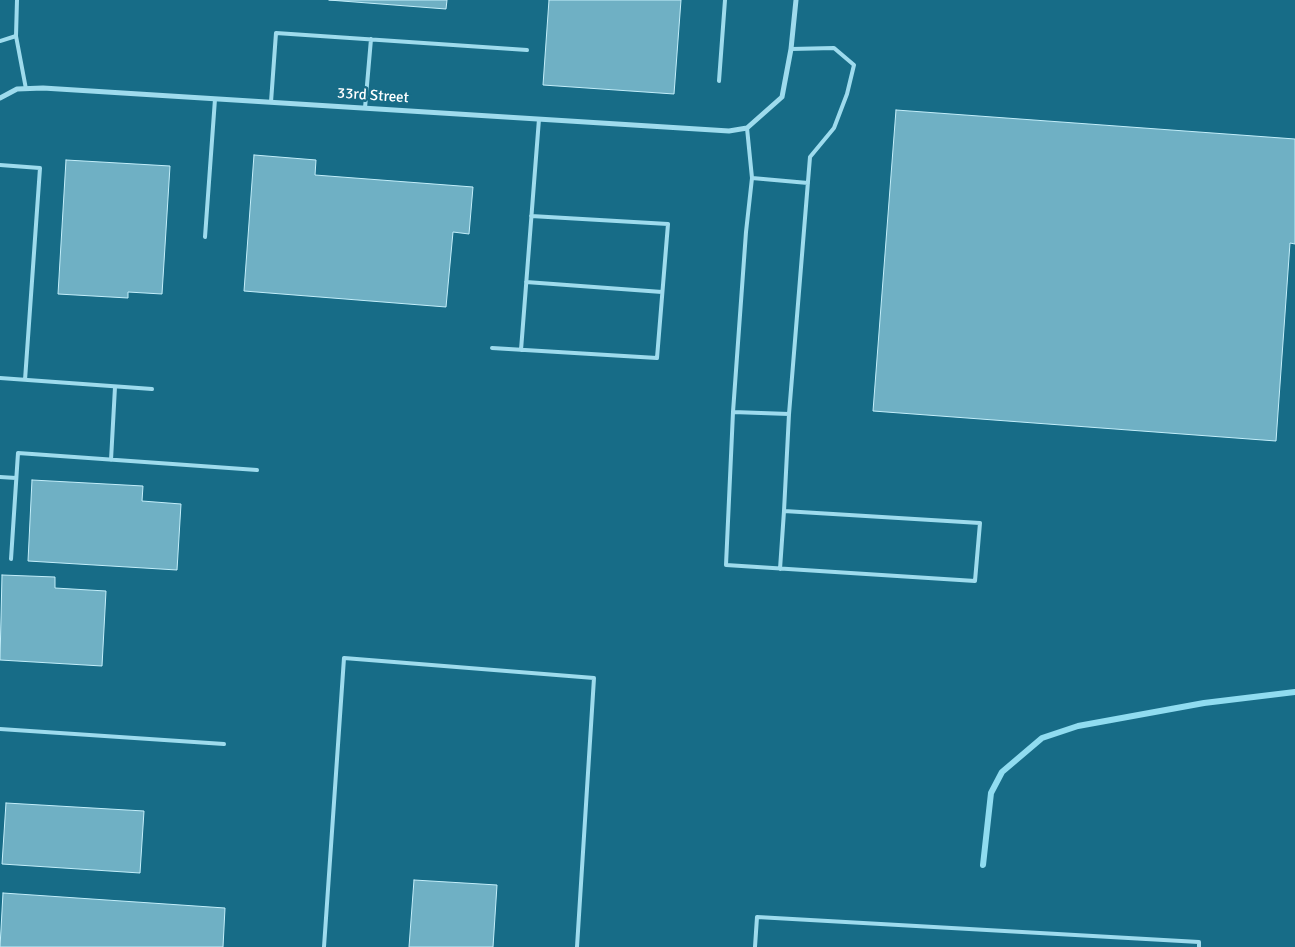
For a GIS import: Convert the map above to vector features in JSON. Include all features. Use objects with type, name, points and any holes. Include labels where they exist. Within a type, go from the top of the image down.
[{"type":"street","points":[[747,128],[782,97],[791,49],[796,0]]},
{"type":"street","name":"33rd Street","points":[[0,98],[17,89],[42,88],[729,131],[747,128]]},
{"type":"lane","points":[[17,0],[16,36],[26,89]]},
{"type":"lane","points":[[719,81],[725,0]]},
{"type":"lane","points":[[271,102],[276,32],[527,50]]},
{"type":"lane","points":[[0,41],[16,36]]},
{"type":"lane","points":[[365,108],[371,39]]},
{"type":"lane","points":[[780,568],[789,414],[810,156],[834,128],[847,94],[854,65],[834,48],[791,49]]},
{"type":"lane","points":[[206,237],[215,98]]},
{"type":"lane","points":[[521,350],[539,119]]},
{"type":"lane","points":[[747,128],[752,178],[746,232],[733,412],[726,565],[976,581],[980,523],[784,511]]},
{"type":"lane","points":[[0,165],[40,168],[25,380]]},
{"type":"lane","points":[[752,178],[808,183]]},
{"type":"lane","points":[[492,348],[657,358],[668,224],[531,216]]},
{"type":"lane","points":[[526,282],[662,292]]},
{"type":"lane","points":[[0,378],[152,390]]},
{"type":"lane","points":[[111,460],[115,386]]},
{"type":"lane","points":[[733,412],[789,414]]},
{"type":"lane","points":[[11,559],[18,453],[257,470]]},
{"type":"lane","points":[[0,477],[16,478]]},
{"type":"lane","points":[[324,947],[344,658],[594,678],[577,947]]},
{"type":"lane","points":[[0,730],[224,744]]},
{"type":"lane","points":[[755,947],[757,917],[1199,942],[1199,947]]},
{"type":"building","points":[[329,0],[447,0],[446,9]]},
{"type":"building","points":[[549,0],[681,0],[674,94],[543,85]]},
{"type":"building","points":[[896,110],[1295,139],[1295,244],[1290,243],[1276,441],[873,411]]},
{"type":"building","points":[[254,155],[316,160],[315,175],[473,187],[469,234],[453,232],[446,307],[244,291]]},
{"type":"building","points":[[66,160],[170,166],[162,294],[128,292],[128,298],[58,294]]},
{"type":"building","points":[[32,480],[143,486],[142,501],[181,504],[177,570],[28,561]]},
{"type":"building","points":[[2,575],[55,577],[55,588],[106,591],[102,666],[0,660]]},
{"type":"building","points":[[6,803],[144,811],[140,873],[2,864]]},
{"type":"building","points":[[414,880],[497,885],[493,947],[409,947]]},
{"type":"building","points":[[3,893],[225,908],[223,947],[0,947]]},
{"type":"waterway","points":[[983,865],[991,793],[1002,772],[1042,738],[1078,726],[1204,703],[1295,692]]}]
